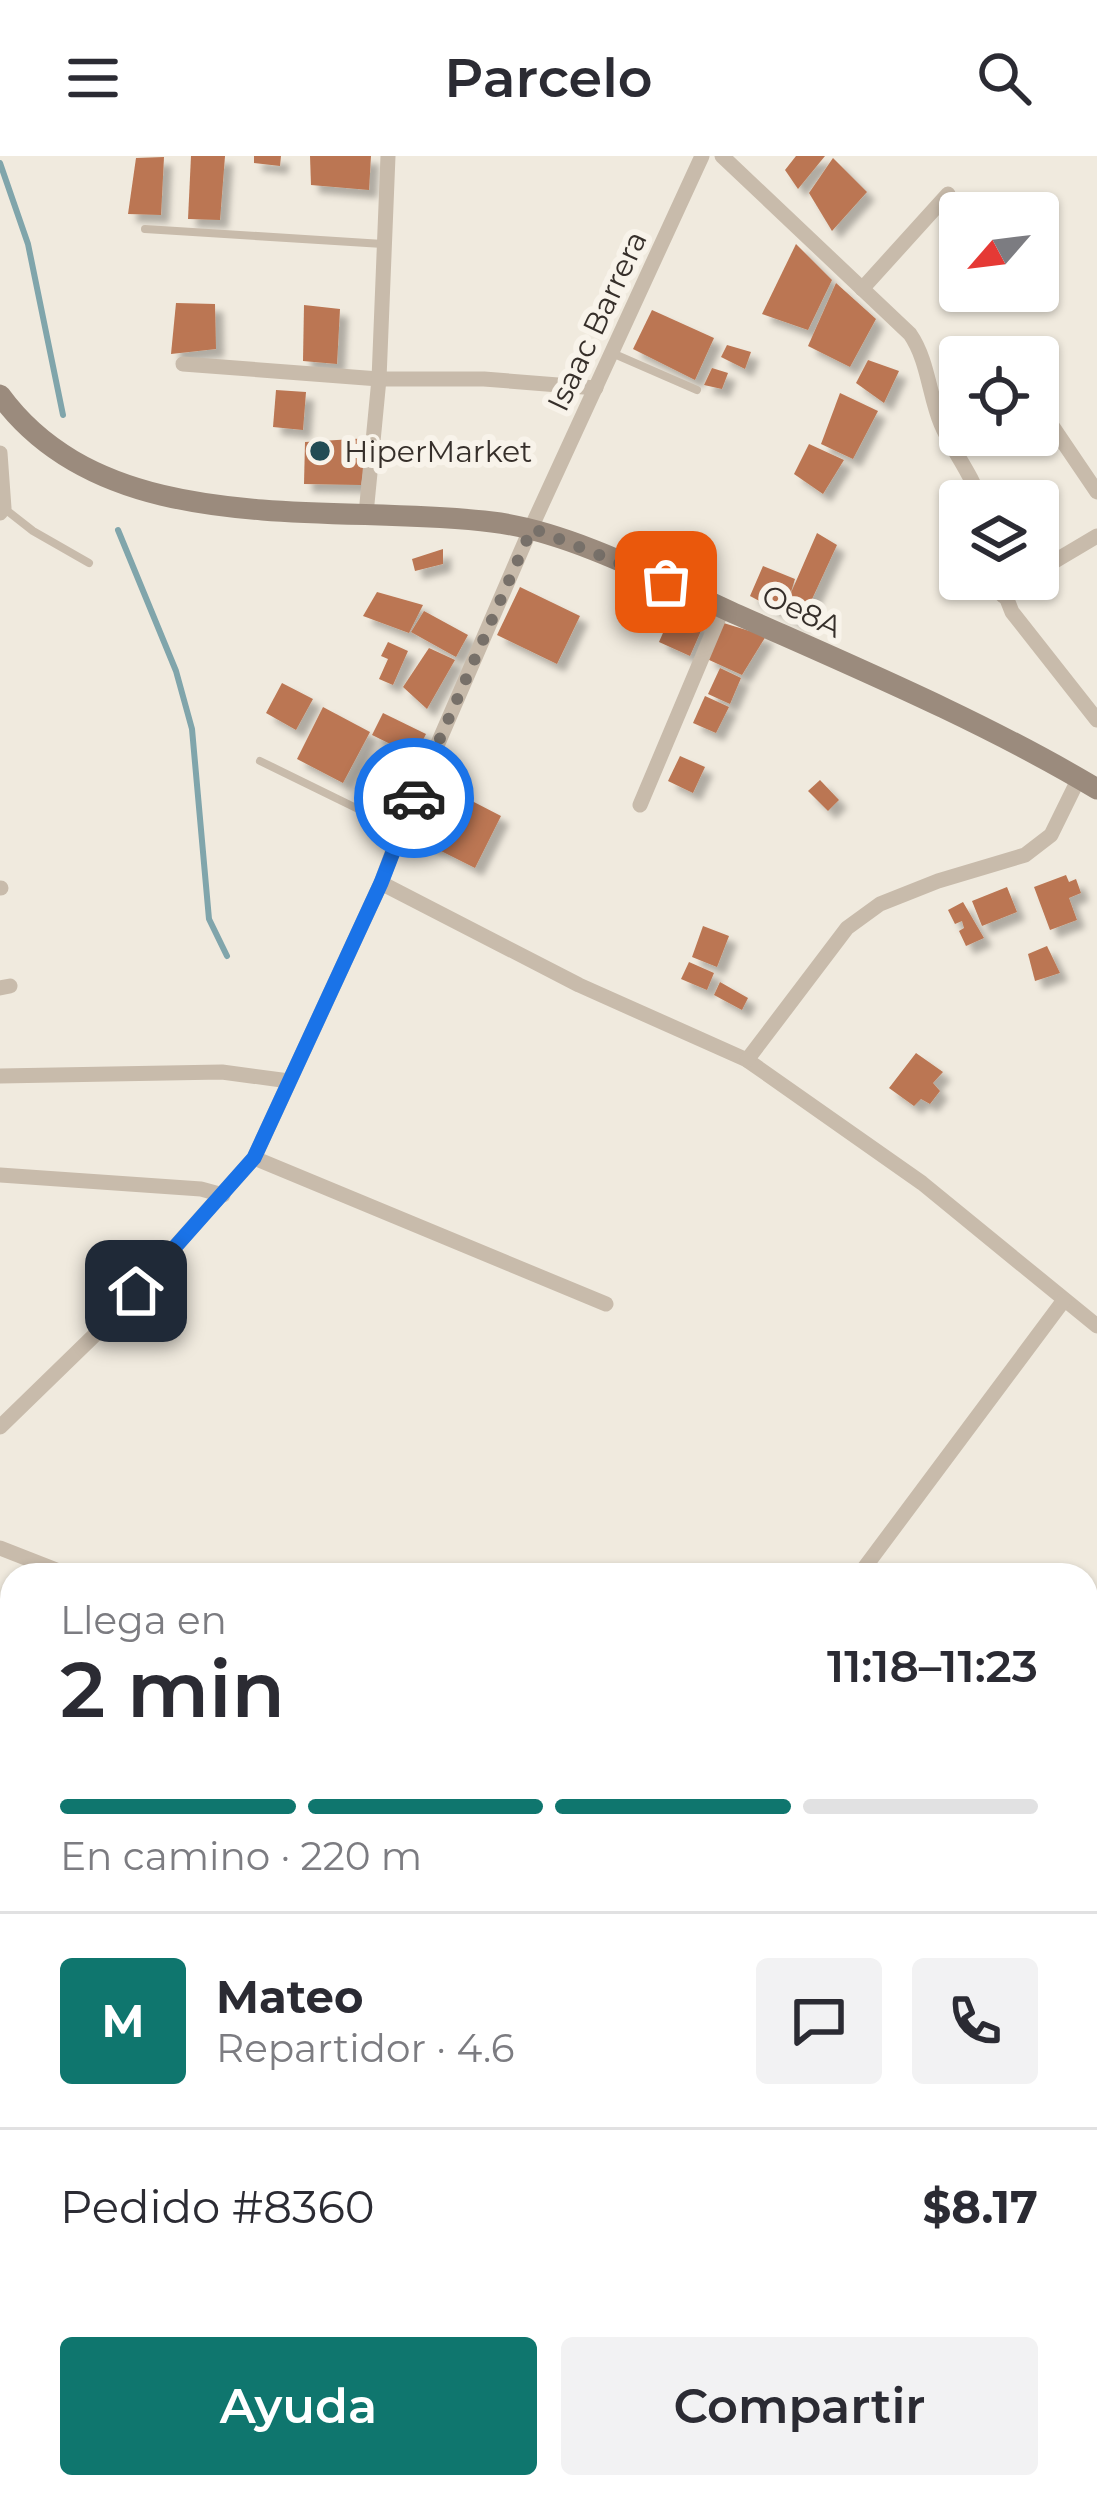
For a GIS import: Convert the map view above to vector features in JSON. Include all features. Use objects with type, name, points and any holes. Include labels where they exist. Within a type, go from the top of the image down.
[{"type":"street","points":[[366,514],[379,379],[388,156]]},
{"type":"street","name":"Isaac Barrera","points":[[0,1427],[107,1322],[254,1158],[381,883],[400,829],[532,528],[702,156]]},
{"type":"street","points":[[722,156],[916,342],[943,428],[973,480]]},
{"type":"street","points":[[862,289],[939,204]]},
{"type":"street","points":[[183,364],[379,379],[484,379],[596,388]]},
{"type":"street","name":"Oe8A","points":[[0,395],[17,418],[61,452],[148,493],[204,503],[532,528],[722,608],[1088,783]]},
{"type":"street","points":[[1059,436],[1097,492]]},
{"type":"street","points":[[0,453],[2,510]]},
{"type":"street","points":[[1059,559],[1097,536]]},
{"type":"street","points":[[1008,600],[1021,625],[1097,720]]},
{"type":"street","points":[[640,806],[722,608]]},
{"type":"street","points":[[1081,699],[1097,688]]},
{"type":"street","points":[[747,1060],[848,928],[880,904],[1025,855],[1051,836],[1088,783]]},
{"type":"street","points":[[381,883],[579,985],[747,1060],[922,1183],[1097,1326]]},
{"type":"street","points":[[0,1076],[222,1072],[290,1082]]},
{"type":"street","points":[[254,1158],[606,1304]]},
{"type":"street","points":[[0,1175],[201,1189],[223,1195]]},
{"type":"street","points":[[868,1563],[1064,1300]]},
{"type":"street","points":[[0,1548],[39,1563]]},
{"type":"lane","points":[[145,229],[383,244]]},
{"type":"lane","points":[[612,353],[697,390]]},
{"type":"lane","points":[[2,510],[89,563]]},
{"type":"lane","points":[[260,761],[400,829]]},
{"type":"building","points":[[191,156],[225,156],[220,220],[188,219]]},
{"type":"building","points":[[254,156],[281,156],[280,166],[254,163]]},
{"type":"building","points":[[310,156],[371,156],[369,190],[311,185]]},
{"type":"building","points":[[796,156],[825,156],[798,189],[785,170]]},
{"type":"building","points":[[164,157],[161,215],[128,214],[136,158]]},
{"type":"building","points":[[833,158],[867,192],[832,231],[809,193]]},
{"type":"building","points":[[796,244],[832,280],[808,330],[762,314]]},
{"type":"building","points":[[836,283],[876,319],[850,367],[808,346]]},
{"type":"building","points":[[176,303],[215,304],[216,349],[171,354]]},
{"type":"building","points":[[304,305],[340,309],[337,364],[303,361]]},
{"type":"building","points":[[652,310],[714,338],[695,380],[633,349]]},
{"type":"building","points":[[727,345],[751,352],[745,369],[721,357]]},
{"type":"building","points":[[868,360],[899,371],[884,403],[856,383]]},
{"type":"building","points":[[712,368],[728,373],[722,389],[704,385]]},
{"type":"building","points":[[276,390],[306,392],[303,430],[273,427]]},
{"type":"building","points":[[840,393],[878,411],[853,459],[821,444]]},
{"type":"building","points":[[369,438],[361,485],[304,484],[305,442]]},
{"type":"building","points":[[809,444],[844,460],[823,494],[794,474]]},
{"type":"building","points":[[817,533],[837,545],[801,623],[750,596],[763,566],[795,579],[790,595]]},
{"type":"building","points":[[443,549],[443,564],[415,571],[412,559]]},
{"type":"building","points":[[520,587],[580,616],[557,664],[497,635]]},
{"type":"building","points":[[377,592],[423,605],[409,633],[363,616]]},
{"type":"building","points":[[673,610],[704,624],[690,656],[659,642]]},
{"type":"building","points":[[424,611],[468,635],[456,657],[411,632]]},
{"type":"building","points":[[717,621],[766,636],[742,675],[707,659]]},
{"type":"building","points":[[388,642],[408,651],[393,685],[379,679],[388,659],[381,656]]},
{"type":"building","points":[[429,648],[455,660],[427,709],[403,687]]},
{"type":"building","points":[[720,668],[741,678],[730,704],[708,694]]},
{"type":"building","points":[[282,683],[313,699],[296,730],[266,713]]},
{"type":"building","points":[[705,696],[729,707],[716,733],[693,723]]},
{"type":"building","points":[[323,707],[370,732],[343,783],[297,759]]},
{"type":"building","points":[[383,713],[426,734],[415,756],[372,735]]},
{"type":"building","points":[[680,756],[705,767],[693,793],[668,781]]},
{"type":"building","points":[[820,780],[839,800],[828,811],[808,791]]},
{"type":"building","points":[[437,783],[501,816],[475,868],[411,836]]},
{"type":"building","points":[[1066,875],[1069,882],[1076,879],[1081,893],[1069,898],[1077,920],[1050,930],[1034,887]]},
{"type":"building","points":[[1007,887],[1017,912],[982,926],[972,901]]},
{"type":"building","points":[[963,902],[984,938],[966,946],[959,931],[964,928],[962,921],[955,924],[948,910]]},
{"type":"building","points":[[703,926],[729,936],[717,967],[692,957]]},
{"type":"building","points":[[1047,946],[1060,973],[1035,981],[1028,954]]},
{"type":"building","points":[[689,962],[714,973],[707,990],[681,979]]},
{"type":"building","points":[[720,982],[748,998],[742,1010],[714,995]]},
{"type":"building","points":[[916,1053],[943,1072],[933,1083],[940,1091],[930,1104],[921,1099],[914,1106],[889,1088]]},
{"type":"waterway","points":[[0,163],[28,244],[63,415]]},
{"type":"waterway","points":[[118,530],[176,671],[192,729],[209,919],[227,956]]},
{"type":"way so far","points":[[414,798],[532,528],[666,582]]},
{"type":"place","name":"HiperMarket","points":[[320,451]]},
{"type":"route","points":[[136,1291],[254,1158],[381,883],[414,798]]}]
